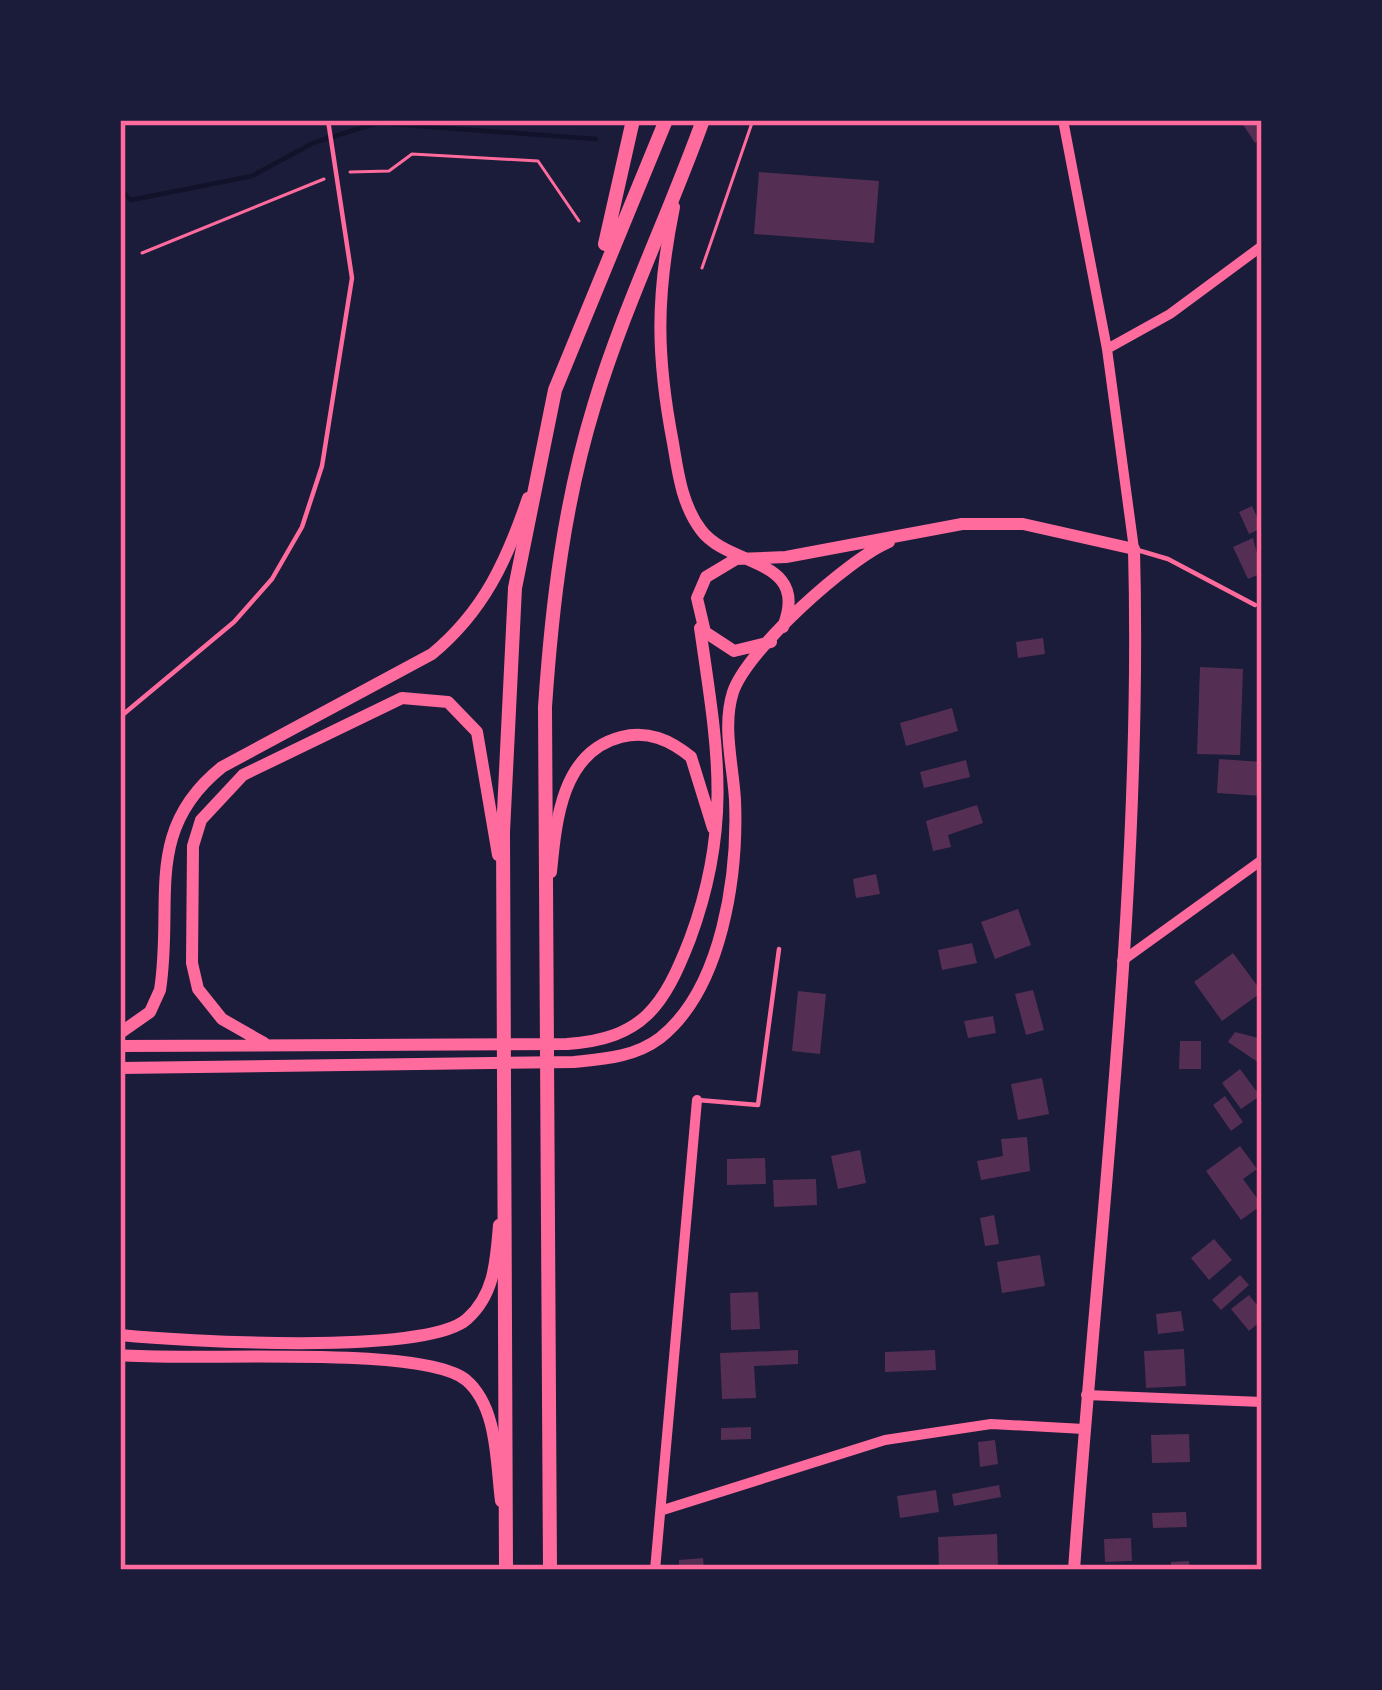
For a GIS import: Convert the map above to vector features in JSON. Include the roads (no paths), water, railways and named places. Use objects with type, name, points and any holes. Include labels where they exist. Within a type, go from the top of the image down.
[{"type":"main road","points":[[598,275],[633,120]]},
{"type":"main road","points":[[506,1570],[503,896],[505,704],[514,588],[555,390],[598,275],[666,120]]},
{"type":"main road","points":[[550,1570],[545,707],[554,593],[569,500],[594,403],[704,120]]},
{"type":"street","points":[[1063,120],[1107,349],[1134,549],[1136,709],[1122,961],[1074,1570]]},
{"type":"street","points":[[676,194],[656,319],[658,364],[680,484],[701,531],[715,544],[770,568],[786,589],[789,609],[776,637],[747,651],[721,646],[705,632],[697,609]]},
{"type":"street","points":[[1107,349],[1170,314],[1262,245]]},
{"type":"street","points":[[120,1033],[150,1012],[160,990],[169,841],[178,812],[222,767],[432,654],[459,632],[497,578],[531,491]]},
{"type":"street","points":[[120,1046],[567,1044],[616,1036],[641,1024],[655,1010],[681,961],[706,897],[716,852],[720,790],[697,609],[706,577],[726,562],[786,557],[942,527],[1023,524],[1134,549]]},
{"type":"street","points":[[120,1068],[574,1062],[625,1055],[661,1037],[694,994],[722,922],[735,840],[728,710],[735,686],[776,637],[858,557],[942,527]]},
{"type":"street","points":[[265,1044],[208,1005],[192,963],[193,846],[201,820],[242,775],[402,698],[448,702],[477,732],[503,896]]},
{"type":"street","points":[[548,903],[560,811],[572,774],[595,749],[627,735],[654,735],[675,744],[697,770],[713,829],[706,897]]},
{"type":"street","points":[[1122,961],[1262,860]]},
{"type":"street","points":[[655,1570],[697,1100]]},
{"type":"street","points":[[120,1335],[387,1340],[445,1332],[464,1323],[479,1307],[496,1263],[505,1153]]},
{"type":"street","points":[[120,1355],[387,1361],[447,1369],[481,1398],[491,1426],[506,1541]]},
{"type":"street","points":[[1087,1395],[1262,1402]]},
{"type":"street","points":[[663,1510],[885,1440],[991,1424],[1084,1429]]},
{"type":"lane","points":[[120,717],[235,622],[272,579],[302,526],[322,466],[352,278],[328,120]]},
{"type":"lane","points":[[1134,549],[1168,560],[1255,605]]},
{"type":"lane","points":[[697,1100],[758,1105],[779,949]]},
{"type":"waterway","points":[[120,189],[131,200],[252,176],[313,143],[377,123],[596,139]]}]
